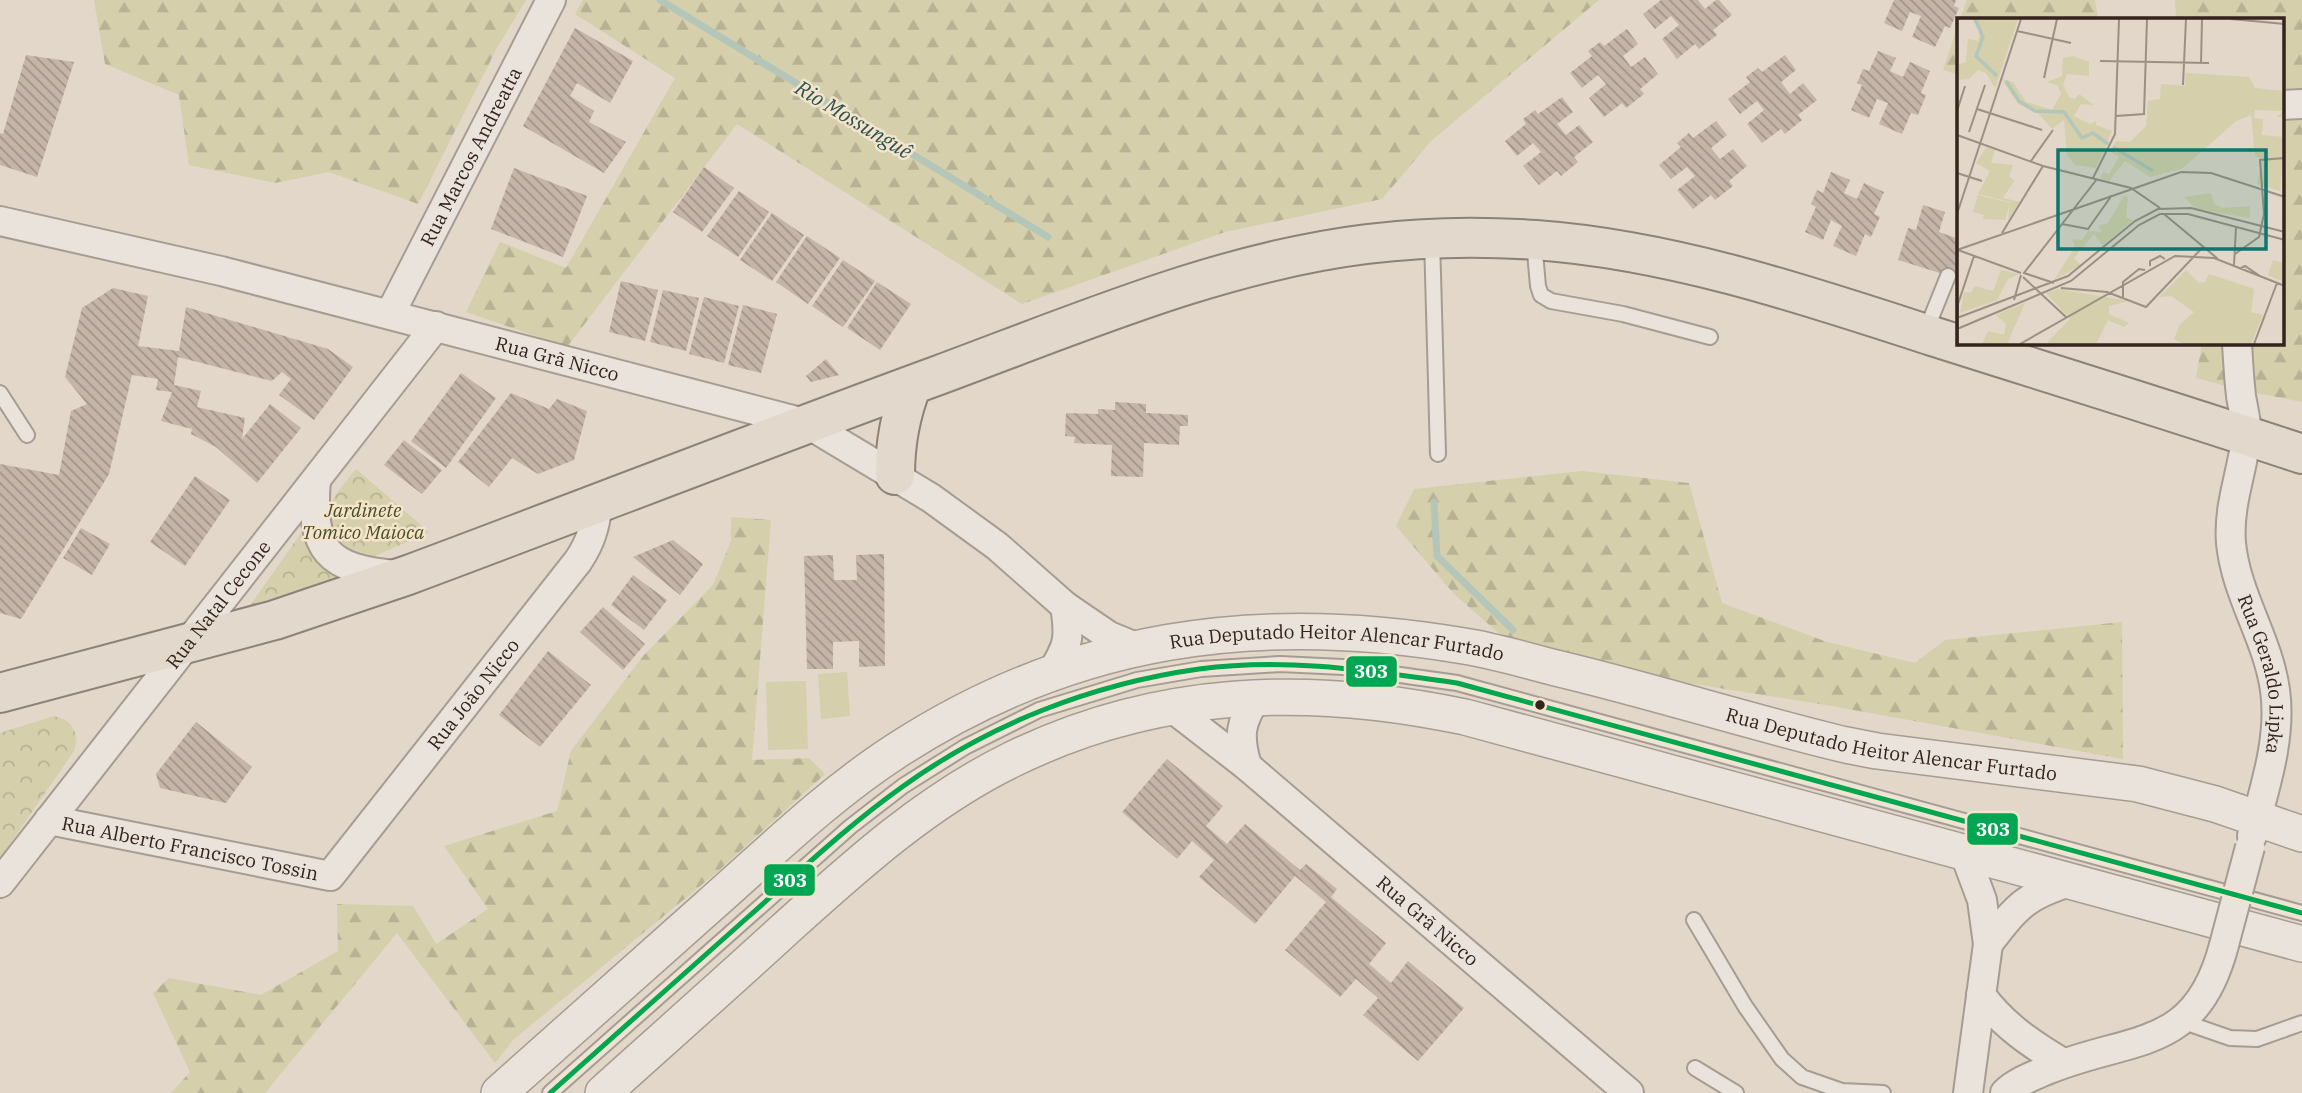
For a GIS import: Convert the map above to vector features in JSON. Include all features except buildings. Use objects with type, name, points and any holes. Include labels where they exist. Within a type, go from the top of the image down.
[{"type":"main road","points":[[0,693],[275,621],[408,575],[1170,291],[1304,255],[1363,244],[1432,238],[1534,240],[1630,252],[1688,264],[1811,297],[1957,341]]},
{"type":"main road","points":[[1970,345],[2023,359],[2302,454]]},
{"type":"main road","points":[[895,475],[898,432],[912,385]]},
{"type":"street","name":"Rua Marcos Andreatta","points":[[390,314],[551,0]]},
{"type":"street","points":[[2284,105],[2302,104]]},
{"type":"street","name":"Rua Grã Nicco","points":[[0,220],[221,271],[808,424],[895,475],[966,522],[1065,606],[1109,636],[1136,647]]},
{"type":"street","name":"Rua Natal Cecone","points":[[0,883],[436,326]]},
{"type":"street","name":"Rua Geraldo Lipka","points":[[2005,1093],[2033,1076],[2063,1063],[2150,1038],[2181,1021],[2206,995],[2213,980],[2253,832],[2272,751],[2277,711],[2270,667],[2241,589],[2231,541],[2235,485],[2247,436],[2237,345]]},
{"type":"street","points":[[316,480],[313,507],[315,526],[328,554],[340,563],[358,570],[408,575]]},
{"type":"street","name":"Rua João Nicco","points":[[330,876],[578,561],[588,547],[598,504]]},
{"type":"street","points":[[1052,672],[1065,651],[1068,638],[1065,606]]},
{"type":"street","name":"Rua Deputado Heitor Alencar Furtado","points":[[499,1093],[815,812],[894,752],[944,722],[1052,672],[1136,647],[1215,635],[1267,631],[1325,631],[1393,636],[1466,646],[1594,677],[1846,746],[2138,784],[2190,796],[2253,832],[2302,834]]},
{"type":"street","points":[[1247,766],[1241,746],[1241,729],[1257,696]]},
{"type":"street","points":[[603,1093],[868,854],[935,805],[999,766],[1049,742],[1129,716],[1171,707],[1257,696],[1394,703],[1465,717],[2302,944]]},
{"type":"street","name":"Rua Grã Nicco","points":[[1171,707],[1247,766],[1615,1087]]},
{"type":"street","name":"Rua Alberto Francisco Tossin","points":[[49,820],[330,876]]},
{"type":"street","points":[[1964,852],[1982,900],[1988,944],[1968,1093]]},
{"type":"street","points":[[1988,944],[2021,903],[2045,889],[2073,881]]},
{"type":"street","points":[[1981,995],[2012,1029],[2063,1063]]},
{"type":"lane","points":[[1432,238],[1438,454]]},
{"type":"lane","points":[[1534,240],[1538,286],[1541,295],[1551,301],[1623,314],[1710,337]]},
{"type":"lane","points":[[1925,333],[1948,276]]},
{"type":"lane","points":[[0,393],[27,435]]},
{"type":"lane","points":[[550,1093],[850,827],[903,786],[965,747],[1039,710],[1137,680],[1201,669],[1280,664],[1343,667],[1457,682],[2302,913]]},
{"type":"lane","points":[[1694,920],[1745,1006],[1782,1059],[1802,1077],[1842,1091],[1883,1093]]},
{"type":"lane","points":[[2181,1021],[2230,1038],[2257,1039],[2302,1023]]},
{"type":"lane","points":[[1695,1068],[1736,1093]]},
{"type":"green space","points":[[94,0],[526,0],[497,48],[418,204],[329,172],[275,183],[189,165],[179,95],[105,64]]},
{"type":"green space","points":[[583,0],[1599,0],[1431,141],[1382,199],[1225,232],[1022,304],[737,124],[567,347],[466,312],[500,242],[566,268],[675,78],[575,14]]},
{"type":"green space","points":[[1967,0],[2095,0],[2098,18],[1960,18]]},
{"type":"green space","points":[[2175,0],[2302,0],[2302,402],[2196,378],[2202,345],[2284,345],[2284,18],[2176,18]]},
{"type":"green space","points":[[1957,28],[1957,74],[1943,70]]},
{"type":"green space","name":"Jardinete Tomico Maioca","points":[[356,469],[429,532],[375,556],[353,557],[339,546],[327,529],[328,510]]},
{"type":"green space","points":[[1582,471],[1689,483],[1722,603],[1827,642],[1915,663],[1945,640],[2122,622],[2123,759],[1826,705],[1526,657],[1454,594],[1396,526],[1414,489]]},
{"type":"green space","points":[[731,517],[771,520],[752,760],[809,758],[825,774],[716,873],[513,1040],[495,1063],[397,933],[265,1093],[171,1093],[190,1072],[153,993],[169,978],[261,995],[338,951],[337,904],[413,906],[436,944],[488,909],[444,846],[557,811],[571,751],[644,655],[713,585],[731,541]]},
{"type":"green space","points":[[306,526],[321,560],[342,578],[249,607]]},
{"type":"green space","points":[[847,672],[850,716],[821,719],[818,674]]},
{"type":"green space","points":[[806,681],[808,749],[768,750],[766,682]]},
{"type":"green space","points":[[54,716],[66,720],[73,728],[76,738],[74,751],[0,858],[0,733]]},
{"type":"waterway","name":"Rio Mossunguê","points":[[660,0],[1048,237]]},
{"type":"waterway","name":"Rio Mossunguê","points":[[1434,502],[1437,556],[1513,630]]},
{"type":"transit line","name":"303","points":[[550,1093],[842,834],[935,764],[1006,726],[1081,696],[1199,669],[1264,664],[1296,665],[1361,670],[1457,683],[2302,913]]}]
